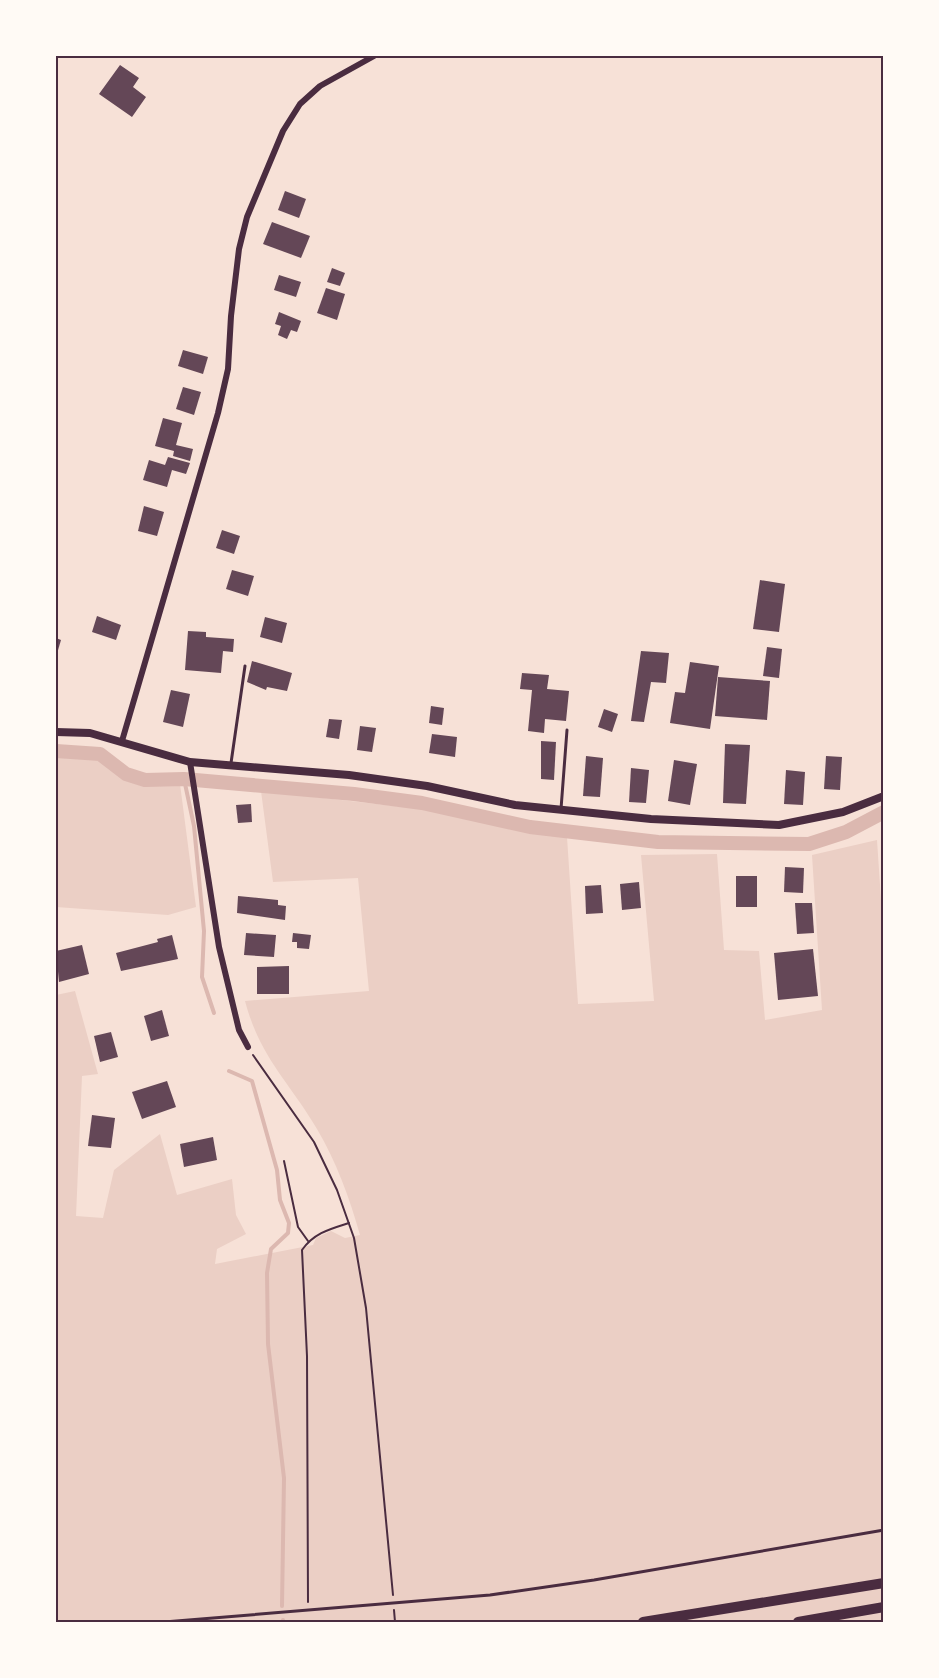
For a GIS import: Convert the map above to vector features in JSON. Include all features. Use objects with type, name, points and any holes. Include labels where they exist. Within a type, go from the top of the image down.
[{"type":"highway","points":[[643,1623],[884,1583]]},
{"type":"highway","points":[[798,1623],[884,1607]]},
{"type":"street","points":[[122,741],[218,413],[228,369],[235,277],[247,217],[283,131],[300,104],[320,86],[374,56]]},
{"type":"street","points":[[56,732],[90,733],[122,741],[152,753],[190,762],[360,777],[427,786],[495,802],[561,810],[724,824],[779,825],[843,812],[884,796]]},
{"type":"street","points":[[190,762],[220,955],[239,1030],[248,1047]]},
{"type":"lane","points":[[231,765],[245,666]]},
{"type":"lane","points":[[561,810],[567,730]]},
{"type":"lane","points":[[164,1623],[501,1593],[617,1576],[884,1530]]},
{"type":"path","points":[[248,1047],[314,1142],[337,1190],[349,1223],[366,1308],[391,1577]]},
{"type":"path","points":[[284,1161],[298,1227],[308,1240]]},
{"type":"path","points":[[308,1611],[307,1356],[302,1250],[308,1240],[322,1231],[349,1223]]},
{"type":"shaded area","points":[[80,754],[96,758],[118,775],[131,780],[180,784],[196,907],[168,915],[56,907],[56,755]]},
{"type":"shaded area","points":[[261,791],[439,811],[567,837],[578,1004],[654,1001],[641,855],[717,854],[724,950],[759,951],[765,1020],[822,1010],[812,855],[877,840],[884,945],[883,1622],[56,1622],[56,995],[75,991],[98,1074],[82,1076],[76,1216],[103,1218],[114,1170],[160,1134],[177,1195],[232,1179],[236,1215],[246,1234],[217,1249],[215,1264],[313,1245],[316,1238],[331,1231],[345,1238],[360,1235],[347,1194],[330,1154],[317,1129],[267,1054],[251,1021],[245,1001],[369,991],[358,878],[273,882]]},
{"type":"building","points":[[120,65],[139,78],[133,87],[146,97],[132,117],[99,94]]},
{"type":"building","points":[[285,191],[306,199],[299,218],[278,210]]},
{"type":"building","points":[[272,222],[310,236],[301,258],[263,244]]},
{"type":"building","points":[[332,268],[345,273],[340,286],[327,282]]},
{"type":"building","points":[[279,275],[301,282],[296,297],[274,290]]},
{"type":"building","points":[[326,288],[345,294],[337,320],[317,313]]},
{"type":"building","points":[[279,312],[301,321],[297,332],[291,330],[287,339],[278,335],[281,326],[275,324]]},
{"type":"building","points":[[183,350],[208,357],[203,374],[178,366]]},
{"type":"building","points":[[183,387],[201,392],[194,415],[176,409]]},
{"type":"building","points":[[163,418],[182,423],[176,445],[193,449],[190,461],[173,456],[174,451],[155,446]]},
{"type":"building","points":[[168,457],[190,463],[186,474],[172,470],[167,487],[143,480],[149,460],[165,465]]},
{"type":"building","points":[[144,506],[164,512],[157,536],[138,531]]},
{"type":"building","points":[[222,530],[240,536],[234,554],[216,548]]},
{"type":"building","points":[[232,570],[254,576],[248,596],[226,589]]},
{"type":"building","points":[[760,580],[785,584],[779,632],[753,629]]},
{"type":"building","points":[[97,616],[121,625],[116,640],[92,632]]},
{"type":"building","points":[[265,617],[287,623],[282,643],[260,637]]},
{"type":"building","points":[[188,631],[206,632],[206,637],[234,639],[233,652],[223,651],[221,673],[185,670]]},
{"type":"building","points":[[56,638],[61,640],[56,657]]},
{"type":"building","points":[[767,647],[782,649],[779,678],[763,676]]},
{"type":"building","points":[[641,651],[669,653],[666,683],[651,682],[644,722],[631,721]]},
{"type":"building","points":[[252,661],[292,673],[287,691],[267,687],[266,690],[247,682]]},
{"type":"building","points":[[690,662],[719,666],[710,729],[670,723],[675,692],[685,693]]},
{"type":"building","points":[[522,673],[549,675],[547,689],[569,691],[566,721],[545,719],[544,733],[528,731],[532,690],[520,689]]},
{"type":"building","points":[[718,677],[770,681],[767,720],[715,716]]},
{"type":"building","points":[[171,690],[190,694],[183,727],[163,722]]},
{"type":"building","points":[[431,706],[444,708],[442,725],[429,723]]},
{"type":"building","points":[[604,709],[618,714],[612,732],[598,727]]},
{"type":"building","points":[[329,719],[342,720],[339,739],[326,737]]},
{"type":"building","points":[[360,726],[376,728],[372,752],[357,750]]},
{"type":"building","points":[[432,734],[457,737],[455,757],[429,753]]},
{"type":"building","points":[[541,741],[556,742],[554,780],[541,779]]},
{"type":"building","points":[[725,744],[750,745],[746,804],[723,803]]},
{"type":"building","points":[[586,756],[603,758],[600,797],[583,796]]},
{"type":"building","points":[[826,756],[842,757],[840,790],[824,789]]},
{"type":"building","points":[[674,760],[697,764],[690,805],[668,801]]},
{"type":"building","points":[[631,768],[649,770],[646,803],[629,802]]},
{"type":"building","points":[[786,770],[805,772],[803,805],[784,804]]},
{"type":"building","points":[[251,804],[252,822],[238,823],[236,805]]},
{"type":"building","points":[[785,867],[804,868],[803,893],[784,892]]},
{"type":"building","points":[[736,876],[757,876],[757,907],[736,907]]},
{"type":"building","points":[[639,882],[641,908],[622,910],[620,884]]},
{"type":"building","points":[[601,885],[603,913],[586,914],[585,886]]},
{"type":"building","points":[[238,896],[278,900],[278,905],[286,906],[285,920],[237,913]]},
{"type":"building","points":[[795,903],[812,903],[814,933],[797,934]]},
{"type":"building","points":[[246,933],[276,935],[274,957],[244,955]]},
{"type":"building","points":[[293,933],[311,935],[309,949],[297,948],[297,942],[292,942]]},
{"type":"building","points":[[172,935],[178,959],[121,971],[116,953],[158,942],[157,939]]},
{"type":"building","points":[[82,945],[89,974],[59,982],[56,951]]},
{"type":"building","points":[[813,949],[818,996],[778,1000],[774,953]]},
{"type":"building","points":[[289,966],[289,994],[257,994],[257,967]]},
{"type":"building","points":[[162,1010],[169,1036],[151,1041],[144,1016]]},
{"type":"building","points":[[111,1032],[118,1057],[100,1062],[94,1036]]},
{"type":"building","points":[[167,1081],[176,1107],[142,1119],[132,1092]]},
{"type":"building","points":[[92,1115],[115,1118],[111,1148],[88,1146]]},
{"type":"building","points":[[213,1137],[217,1160],[184,1167],[180,1144]]},
{"type":"waterway","points":[[56,751],[100,754],[126,774],[145,780],[184,779],[354,794],[422,803],[530,827],[658,842],[809,844],[846,832],[884,812]]},
{"type":"waterway","points":[[184,779],[194,826],[204,931],[202,977],[214,1013]]},
{"type":"waterway","points":[[229,1071],[252,1081],[277,1170],[280,1200],[289,1223],[288,1233],[271,1249],[267,1273],[268,1344],[284,1478],[282,1606]]}]
